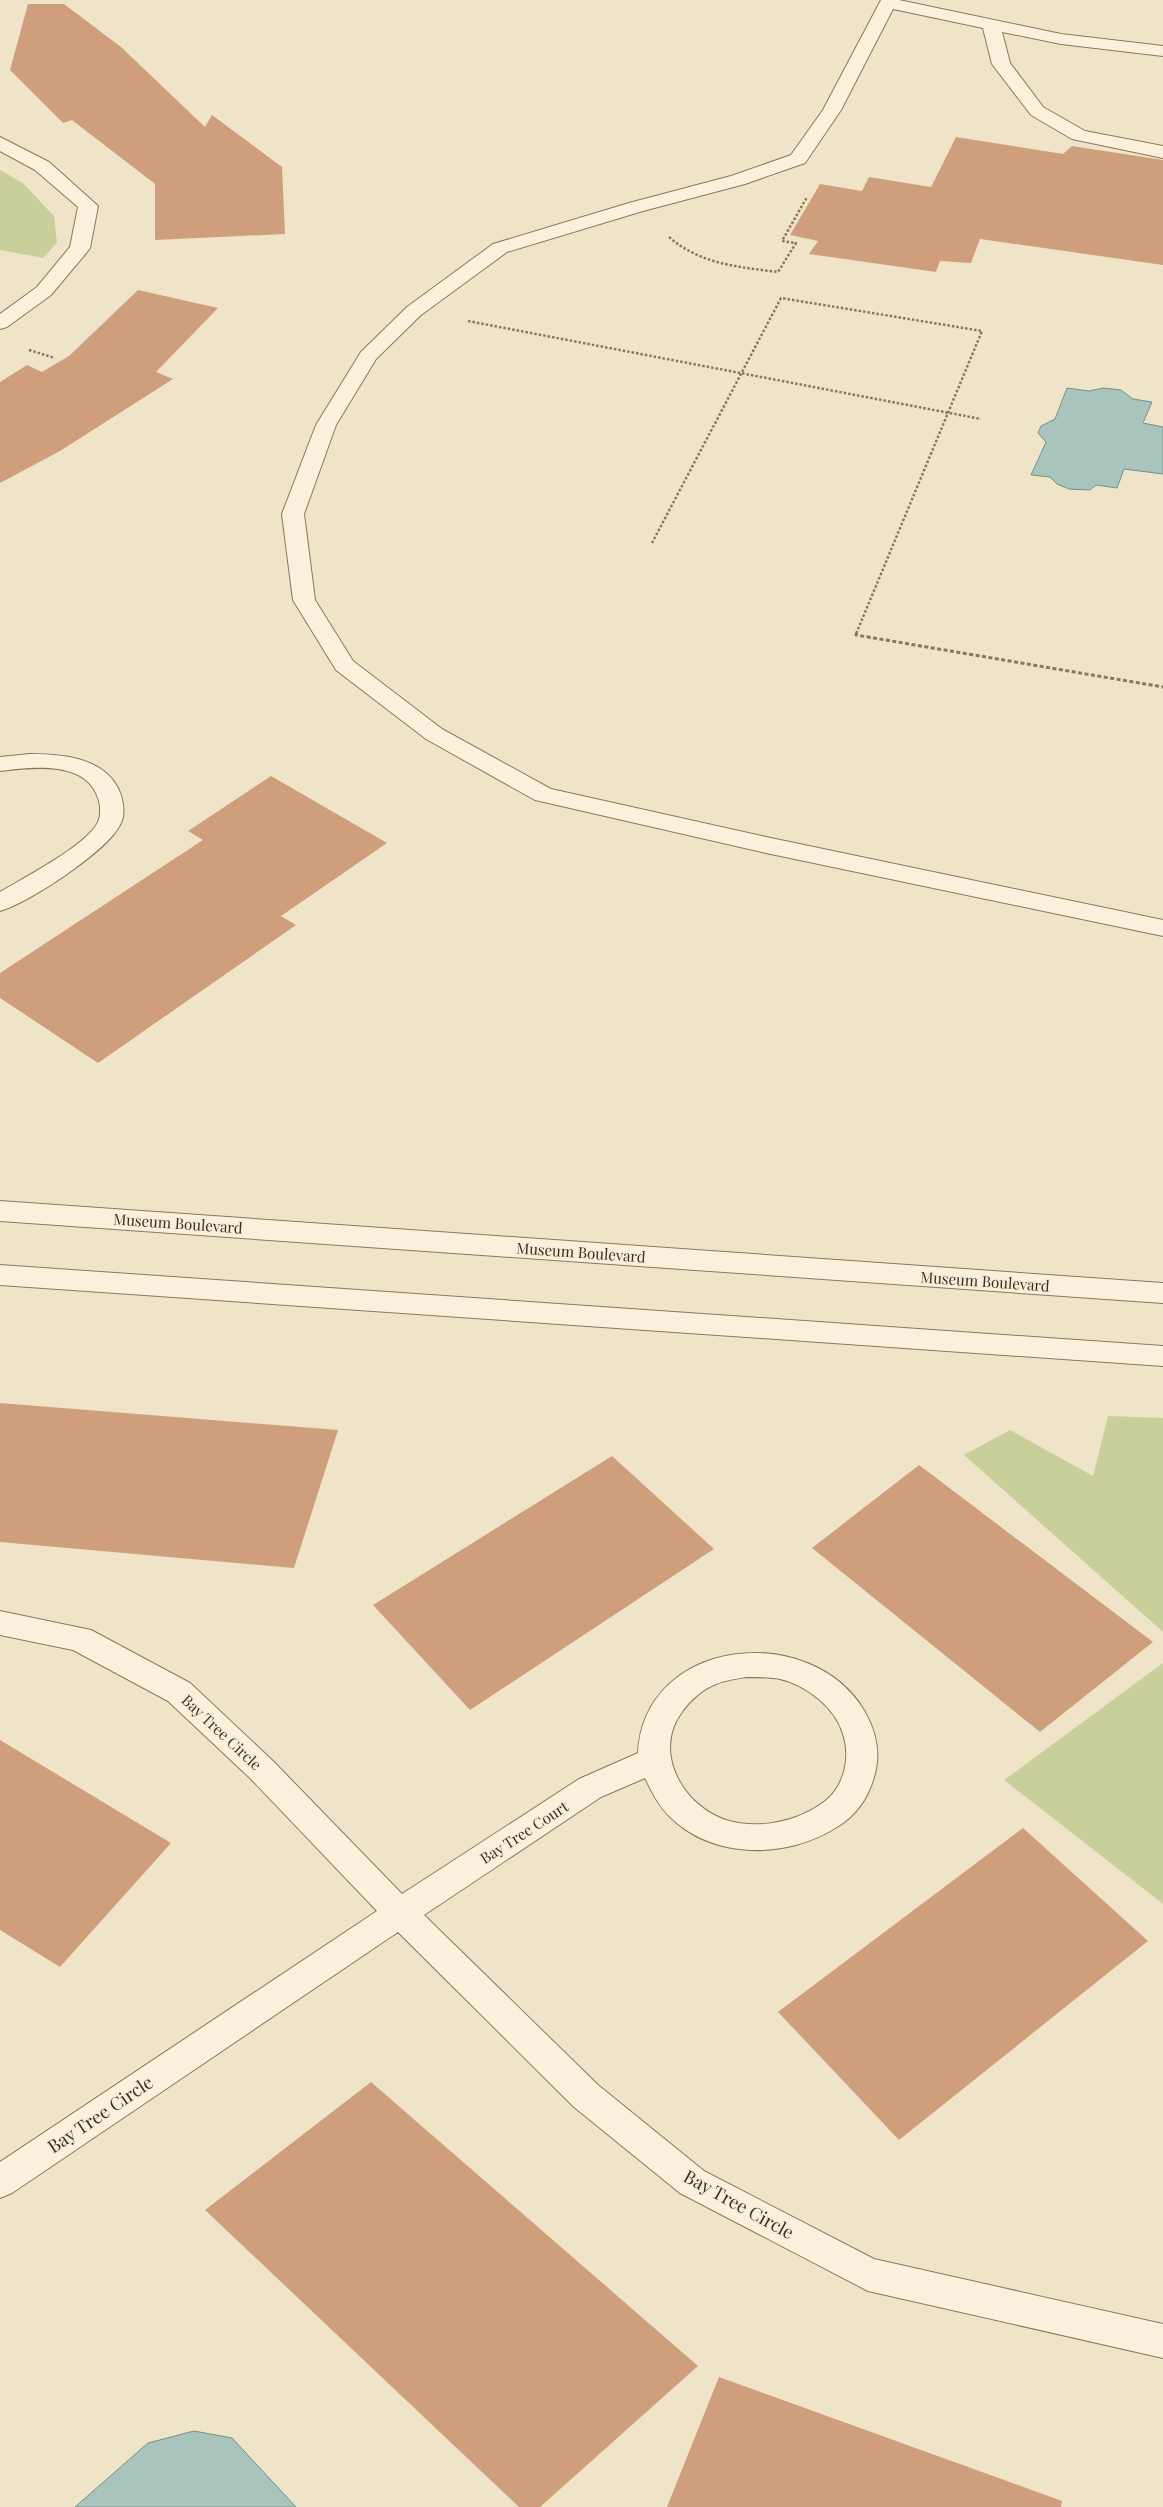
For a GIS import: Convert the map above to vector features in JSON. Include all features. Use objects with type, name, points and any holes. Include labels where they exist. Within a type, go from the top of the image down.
[{"type":"street","points":[[1163,51],[1062,39],[888,3],[832,110],[798,159],[738,180],[646,204],[500,248],[414,311],[368,356],[326,425],[293,514],[304,600],[344,665],[434,734],[543,795],[766,845],[1163,928]]},
{"type":"street","points":[[991,24],[1001,64],[1036,111],[1079,135],[1163,152]]},
{"type":"street","points":[[0,143],[42,166],[88,206],[80,248],[44,291],[0,323]]},
{"type":"street","points":[[0,764],[27,760],[54,760],[79,767],[99,778],[110,794],[113,812],[106,829],[90,846],[0,903]]},
{"type":"street","name":"Museum Boulevard","points":[[0,1211],[1163,1293]]},
{"type":"street","points":[[0,1275],[1163,1356]]},
{"type":"street","name":"Bay Tree Circle","points":[[0,1623],[80,1639],[179,1692],[262,1770],[399,1912],[586,2096],[692,2182],[868,2274],[1163,2341]]},
{"type":"street","points":[[746,1665],[779,1667],[810,1678],[836,1695],[854,1719],[862,1746],[860,1775],[846,1802],[820,1823],[787,1835],[751,1838],[715,1830],[685,1812],[663,1787],[654,1760],[654,1732],[666,1707],[686,1686],[714,1671],[746,1665]]},
{"type":"street","name":"Bay Tree Court","points":[[399,1912],[590,1788],[654,1760]]},
{"type":"street","name":"Bay Tree Circle","points":[[0,2182],[399,1912]]},
{"type":"path","points":[[646,204],[667,235],[681,249],[717,263],[778,272],[796,244],[782,241],[812,189]]},
{"type":"path","points":[[652,542],[781,298],[982,331],[856,635],[1163,687]]},
{"type":"path","points":[[414,311],[981,419]]},
{"type":"green space","points":[[0,170],[23,183],[54,216],[57,243],[43,258],[0,250]]},
{"type":"green space","points":[[1108,1416],[1163,1418],[1163,1632],[964,1455],[1010,1430],[1093,1476]]},
{"type":"green space","points":[[1163,1663],[1163,1904],[1004,1780]]},
{"type":"water","points":[[1067,388],[1089,391],[1103,388],[1121,390],[1133,399],[1152,402],[1143,423],[1163,427],[1163,474],[1124,469],[1117,488],[1096,485],[1090,490],[1069,489],[1057,484],[1050,477],[1031,475],[1046,442],[1038,433],[1041,426],[1055,419]]},
{"type":"water","points":[[194,2431],[232,2438],[296,2507],[75,2507],[148,2443]]},
{"type":"building","points":[[28,4],[64,4],[121,47],[205,127],[212,115],[282,167],[285,234],[155,240],[155,184],[72,120],[63,123],[10,70]]},
{"type":"building","points":[[956,137],[1063,154],[1072,146],[1163,160],[1163,265],[980,239],[971,263],[940,261],[936,272],[809,254],[818,241],[790,235],[820,184],[862,191],[869,177],[931,187]]},
{"type":"building","points":[[138,290],[218,308],[156,372],[173,379],[60,451],[0,483],[0,382],[27,365],[42,372],[69,356]]},
{"type":"building","points":[[271,776],[387,843],[281,916],[296,925],[98,1063],[0,998],[0,973],[203,840],[188,831]]},
{"type":"building","points":[[0,1403],[338,1430],[294,1568],[0,1542]]},
{"type":"building","points":[[612,1456],[714,1549],[470,1710],[373,1605]]},
{"type":"building","points":[[919,1465],[1153,1642],[1040,1732],[812,1548]]},
{"type":"building","points":[[0,1740],[171,1843],[60,1967],[0,1930]]},
{"type":"building","points":[[1023,1828],[1148,1941],[899,2140],[778,2012]]},
{"type":"building","points":[[371,2082],[698,2366],[540,2507],[519,2507],[205,2210]]},
{"type":"building","points":[[719,2377],[1062,2501],[1061,2507],[667,2507]]}]
